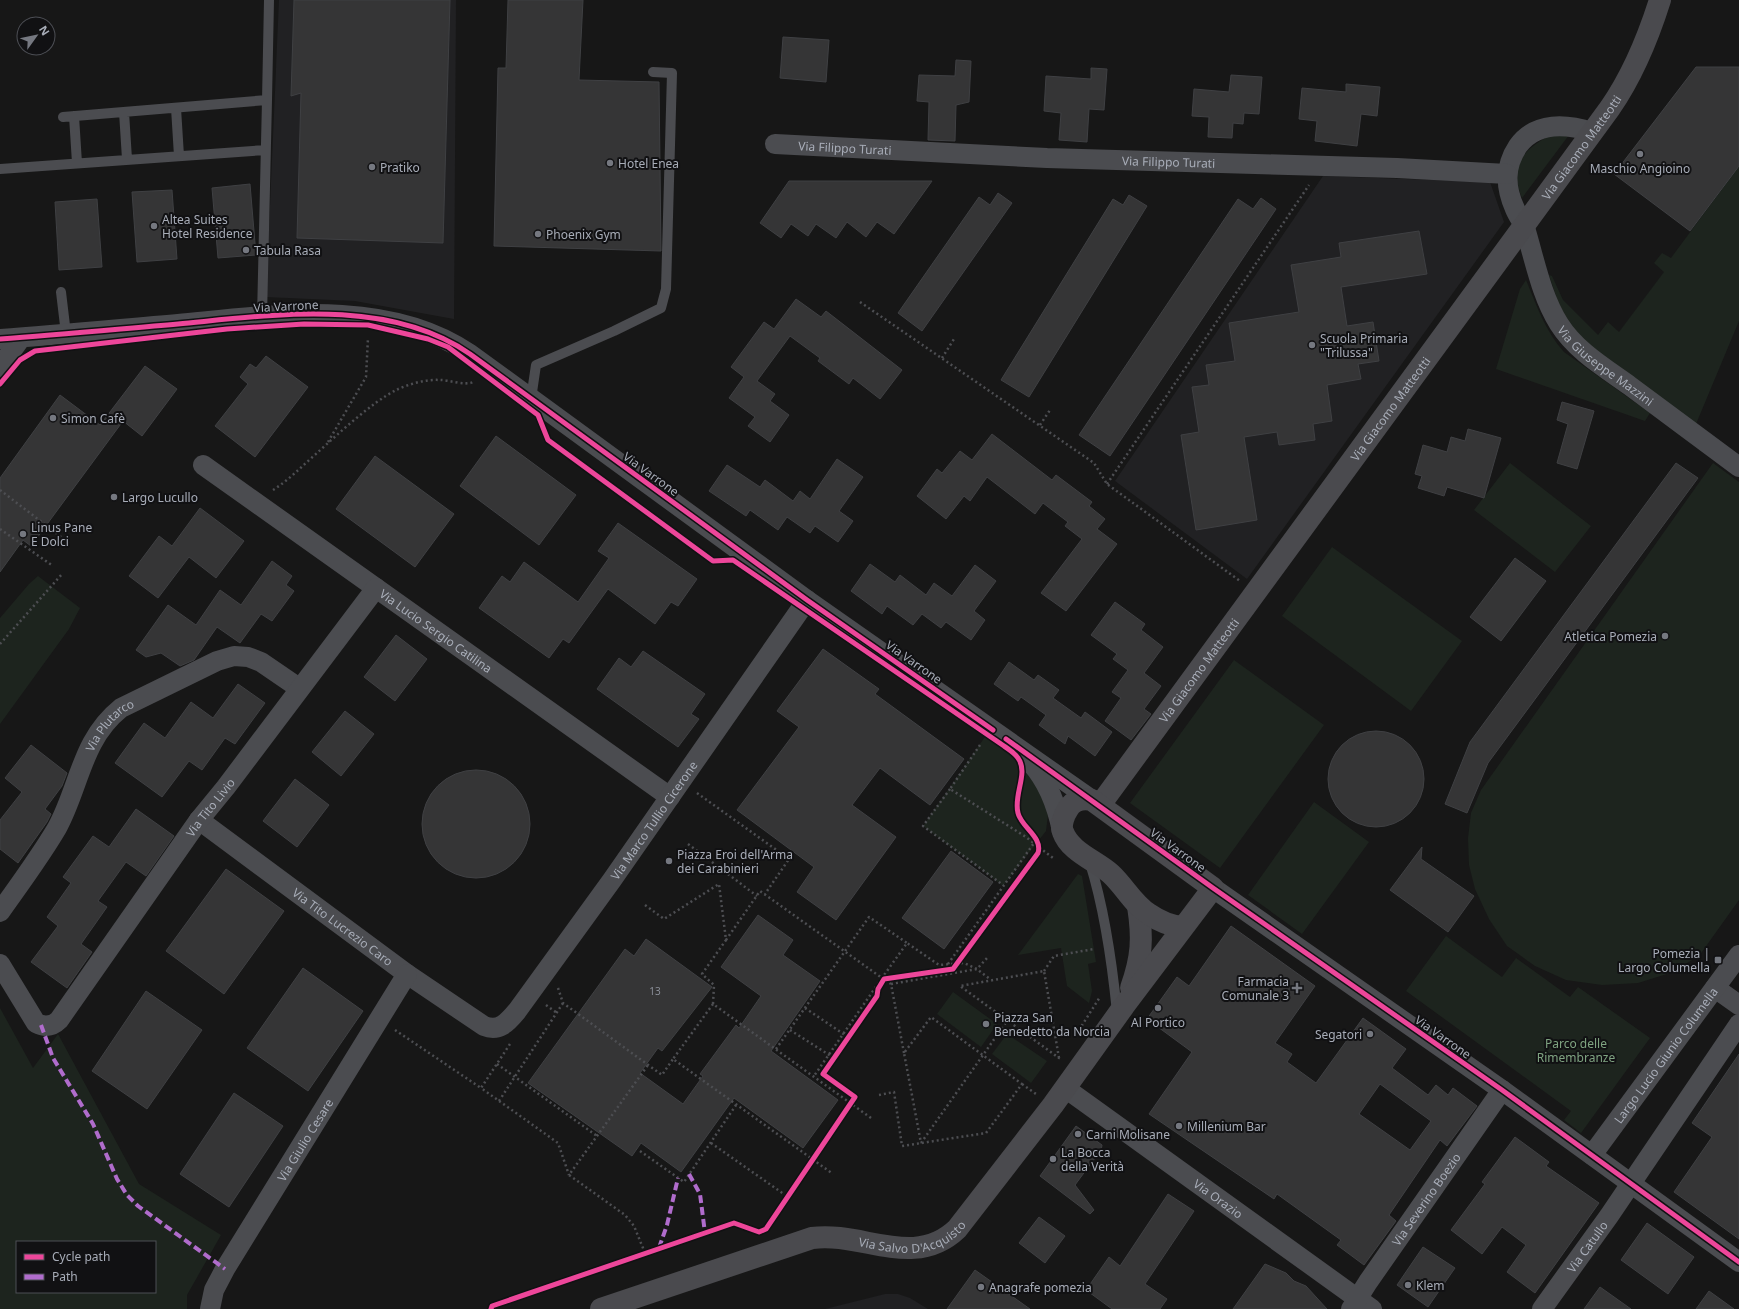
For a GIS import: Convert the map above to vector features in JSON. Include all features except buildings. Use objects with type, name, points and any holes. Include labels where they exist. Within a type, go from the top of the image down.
[{"type":"street","name":"Via Giacomo Matteotti","points":[[1096,802],[1613,104],[1628,78],[1648,35],[1660,0]]},
{"type":"street","points":[[1524,226],[1511,200],[1507,174],[1509,163],[1519,145],[1534,132],[1542,128],[1565,125],[1592,132]]},
{"type":"street","name":"Via Filippo Turati","points":[[775,144],[1047,158],[1322,166],[1507,174]]},
{"type":"street","name":"Via Giuseppe Mazzini","points":[[1524,226],[1546,298],[1567,335],[1587,354],[1739,467]]},
{"type":"street","name":"Via Varrone","points":[[0,339],[262,317],[326,314],[367,316],[413,326],[454,343],[807,600],[1096,802],[1213,888],[1502,1090],[1739,1262]]},
{"type":"street","points":[[0,367],[21,338]]},
{"type":"street","name":"Via Lucio Sergio Catilina","points":[[204,465],[670,797]]},
{"type":"street","name":"Via Tito Livio","points":[[0,964],[36,1023],[45,1026],[56,1023],[199,820],[235,776],[299,688],[376,588]]},
{"type":"street","name":"Via Marco Tullio Cicerone","points":[[490,1028],[500,1027],[508,1022],[670,797],[807,600]]},
{"type":"street","name":"Via Plutarco","points":[[0,912],[56,828],[67,807],[94,738],[104,723],[121,708],[217,661],[234,656],[248,657],[261,662],[299,688]]},
{"type":"street","name":"Via Varrone","points":[[1014,745],[1047,784],[1056,805],[1062,831]]},
{"type":"street","points":[[1096,802],[1080,799],[1072,804],[1064,818],[1062,831],[1072,844],[1110,873],[1138,906],[1157,919],[1183,927]]},
{"type":"street","name":"Via Tito Lucrezio Caro","points":[[199,820],[407,974],[490,1028]]},
{"type":"street","name":"Via Salvo D'Acquisto","points":[[601,1309],[812,1238],[835,1237],[875,1245],[923,1248],[932,1246],[949,1236],[1065,1088],[1120,1010],[1213,888]]},
{"type":"street","name":"Via Salvo D'Acquisto","points":[[1120,1010],[1140,958],[1142,934],[1138,906]]},
{"type":"street","name":"Largo Lucio Giunio Columella","points":[[1592,1155],[1739,955]]},
{"type":"street","name":"Via Giulio Cesare","points":[[210,1309],[214,1290],[225,1269],[407,974]]},
{"type":"street","points":[[1715,988],[1739,1005]]},
{"type":"street","points":[[1630,1184],[1739,1024]]},
{"type":"street","name":"Via Orazio","points":[[1065,1088],[1360,1305]]},
{"type":"street","name":"Via Severino Boezio","points":[[1360,1305],[1502,1090]]},
{"type":"street","name":"Via Catullo","points":[[1542,1309],[1630,1184]]},
{"type":"lane","points":[[262,317],[269,0]]},
{"type":"lane","points":[[531,399],[536,366],[661,308],[666,289],[672,73],[654,72]]},
{"type":"lane","points":[[77,163],[68,116],[267,100]]},
{"type":"lane","points":[[176,108],[179,156]]},
{"type":"lane","points":[[124,112],[127,159]]},
{"type":"lane","points":[[0,169],[265,150]]},
{"type":"lane","points":[[61,292],[66,334]]},
{"type":"lane","points":[[1088,857],[1096,881],[1120,1010]]},
{"type":"path","points":[[1107,484],[1322,166]]},
{"type":"path","points":[[860,302],[1094,462],[1107,484],[1244,583]]},
{"type":"path","points":[[326,444],[366,377],[368,335]]},
{"type":"path","points":[[942,358],[954,339]]},
{"type":"path","points":[[254,501],[280,486],[326,444],[377,402],[405,386],[439,380],[469,384],[478,378]]},
{"type":"path","points":[[1040,425],[1050,410]]},
{"type":"path","points":[[0,490],[69,544]]},
{"type":"path","points":[[0,529],[53,566]]},
{"type":"path","points":[[0,644],[63,573]]},
{"type":"path","points":[[970,760],[923,826],[1003,886]]},
{"type":"path","points":[[950,789],[1036,845],[1058,862]]},
{"type":"path","points":[[695,792],[788,859],[765,894]]},
{"type":"path","points":[[1032,834],[1038,853]]},
{"type":"path","points":[[688,844],[757,896]]},
{"type":"path","points":[[948,964],[1003,886],[1036,845]]},
{"type":"path","points":[[645,905],[664,919],[719,884],[726,940]]},
{"type":"path","points":[[542,976],[558,988],[563,1003],[662,1075],[713,1004],[714,984],[702,974],[760,891],[891,984],[977,970],[987,958]]},
{"type":"path","points":[[776,1049],[869,917],[939,965],[964,963],[977,970],[991,981]]},
{"type":"path","points":[[1093,941],[1095,956]]},
{"type":"path","points":[[823,1074],[834,1058],[846,1035],[907,943]]},
{"type":"path","points":[[1059,1058],[1044,971],[1054,956],[1094,949]]},
{"type":"path","points":[[883,979],[953,969],[964,954]]},
{"type":"path","points":[[1044,971],[960,986],[1063,1061]]},
{"type":"path","points":[[878,996],[878,989],[883,979]]},
{"type":"path","points":[[891,984],[921,1143]]},
{"type":"path","points":[[1077,1033],[1098,1003],[1101,991]]},
{"type":"path","points":[[814,1076],[829,1054],[873,1002]]},
{"type":"path","points":[[499,1101],[563,1003]]},
{"type":"path","points":[[545,1004],[557,1012]]},
{"type":"path","points":[[713,1004],[871,1118]]},
{"type":"path","points":[[805,1008],[846,1035]]},
{"type":"path","points":[[904,1053],[931,1017],[1038,1095]]},
{"type":"path","points":[[379,1020],[499,1101],[558,1143],[569,1175],[625,1215],[634,1226],[645,1253]]},
{"type":"path","points":[[921,1143],[1007,1021]]},
{"type":"path","points":[[790,1030],[834,1058]]},
{"type":"path","points":[[480,1088],[512,1041]]},
{"type":"path","points":[[1059,1058],[1064,1052]]},
{"type":"path","points":[[673,1059],[833,1174]]},
{"type":"path","points":[[497,1064],[597,1136]]},
{"type":"path","points":[[569,1175],[648,1065]]},
{"type":"path","points":[[879,1095],[894,1092],[902,1146],[986,1133],[1022,1084]]},
{"type":"path","points":[[846,1110],[855,1097]]},
{"type":"path","points":[[640,1151],[684,1182],[736,1105]]},
{"type":"path","points":[[711,1143],[786,1198],[792,1190]]},
{"type":"path","points":[[808,1166],[817,1153]]},
{"type":"path","points":[[638,1256],[652,1251]]},
{"type":"shaded area","name":"Pratiko","points":[[279,0],[456,0],[454,319],[355,301],[266,297]]},
{"type":"shaded area","name":"Scuola Primaria \"Trilussa\"","points":[[1323,176],[1490,182],[1504,222],[1247,579],[1115,481]]},
{"type":"shaded area","points":[[885,1294],[898,1294],[910,1298],[928,1309],[825,1309]]},
{"type":"green space","points":[[1551,135],[1569,135],[1522,198],[1518,187],[1517,177],[1521,160],[1533,146]]},
{"type":"green space","points":[[1739,166],[1739,321],[1696,424],[1587,344],[1563,317],[1549,275],[1552,276],[1563,300],[1598,335],[1608,322],[1619,332],[1664,272],[1654,263],[1662,253],[1671,258]]},
{"type":"green space","points":[[1526,280],[1538,309],[1557,344],[1564,352],[1650,413],[1645,421],[1496,369],[1520,289]]},
{"type":"green space","points":[[1510,463],[1591,526],[1555,572],[1474,510]]},
{"type":"green space","name":"Atletica Pomezia","points":[[1713,463],[1739,482],[1739,900],[1699,956],[1670,973],[1638,983],[1602,985],[1566,980],[1535,966],[1507,946],[1489,919],[1475,889],[1469,865],[1468,838],[1471,813],[1481,790]]},
{"type":"green space","points":[[1332,547],[1462,641],[1411,711],[1282,616]]},
{"type":"green space","points":[[38,576],[80,608],[69,629],[0,724],[0,618],[29,584]]},
{"type":"green space","points":[[1234,660],[1324,725],[1220,868],[1130,803]]},
{"type":"green space","points":[[987,734],[1030,766],[1049,806],[1046,831],[1003,886],[923,826]]},
{"type":"green space","points":[[1314,802],[1369,842],[1302,934],[1248,895]]},
{"type":"green space","points":[[1078,874],[1082,876],[1096,962],[1088,964],[1092,991],[1089,1003],[1067,986],[1061,948],[1018,955]]},
{"type":"green space","name":"Parco delle Rimembranze","points":[[1446,936],[1502,977],[1516,958],[1570,997],[1578,987],[1650,1038],[1581,1133],[1564,1120],[1571,1111],[1406,991]]},
{"type":"green space","points":[[953,992],[997,1024],[981,1047],[937,1014]]},
{"type":"green space","points":[[0,1008],[33,1068],[58,1034],[139,1184],[221,1235],[187,1295],[187,1309],[0,1309]]},
{"type":"green space","points":[[1007,1034],[1047,1061],[1031,1083],[992,1054]]},
{"type":"marked path","points":[[41,1025],[53,1058],[93,1124],[117,1179],[127,1195],[138,1206],[225,1269]]},
{"type":"marked path","points":[[689,1174],[700,1194],[705,1233]]},
{"type":"marked path","points":[[659,1248],[667,1225],[678,1178]]},
{"type":"cycle path","points":[[0,339],[252,317],[328,314],[366,317],[403,324],[438,336],[470,354],[807,600],[993,730]]},
{"type":"cycle path","points":[[0,384],[20,360],[35,351],[227,329],[304,324],[368,325],[428,339],[448,347],[538,415],[548,440],[713,561],[733,560],[1004,746],[1018,758],[1022,770],[1017,799],[1018,813],[1023,823],[1035,837],[1039,847],[1038,853],[953,969],[884,979],[878,989],[877,996],[823,1074],[855,1097],[766,1229],[759,1232],[734,1223],[492,1306],[491,1309]]},
{"type":"cycle path","points":[[1006,739],[1213,888],[1502,1090],[1739,1262]]},
{"type":"place","name":"Maschio Angioino","points":[[1640,154]]},
{"type":"place","name":"Hotel Enea","points":[[610,163]]},
{"type":"place","name":"Pratiko","points":[[372,167]]},
{"type":"place","name":"Altea Suites Hotel Residence","points":[[154,226]]},
{"type":"place","name":"Phoenix Gym","points":[[538,234]]},
{"type":"place","name":"Tabula Rasa","points":[[246,250]]},
{"type":"place","name":"Scuola Primaria \"Trilussa\"","points":[[1312,345]]},
{"type":"place","name":"Simon Cafè","points":[[53,418]]},
{"type":"place","name":"Largo Lucullo","points":[[114,497]]},
{"type":"place","name":"Linus Pane E Dolci","points":[[23,534]]},
{"type":"place","name":"Atletica Pomezia","points":[[1665,636]]},
{"type":"place","name":"Piazza Eroi dell'Arma dei Carabinieri","points":[[669,861]]},
{"type":"place","name":"Pomezia | Largo Columella","points":[[1718,960]]},
{"type":"place","name":"Farmacia Comunale 3","points":[[1297,988]]},
{"type":"place","name":"Al Portico","points":[[1158,1008]]},
{"type":"place","name":"Piazza San Benedetto da Norcia","points":[[986,1024]]},
{"type":"place","name":"Segatori","points":[[1370,1034]]},
{"type":"place","name":"Millenium Bar","points":[[1179,1126]]},
{"type":"place","name":"Carni Molisane","points":[[1078,1134]]},
{"type":"place","name":"La Bocca della Verità","points":[[1053,1159]]},
{"type":"place","name":"Klem","points":[[1408,1285]]},
{"type":"place","name":"Anagrafe pomezia","points":[[981,1287]]}]
